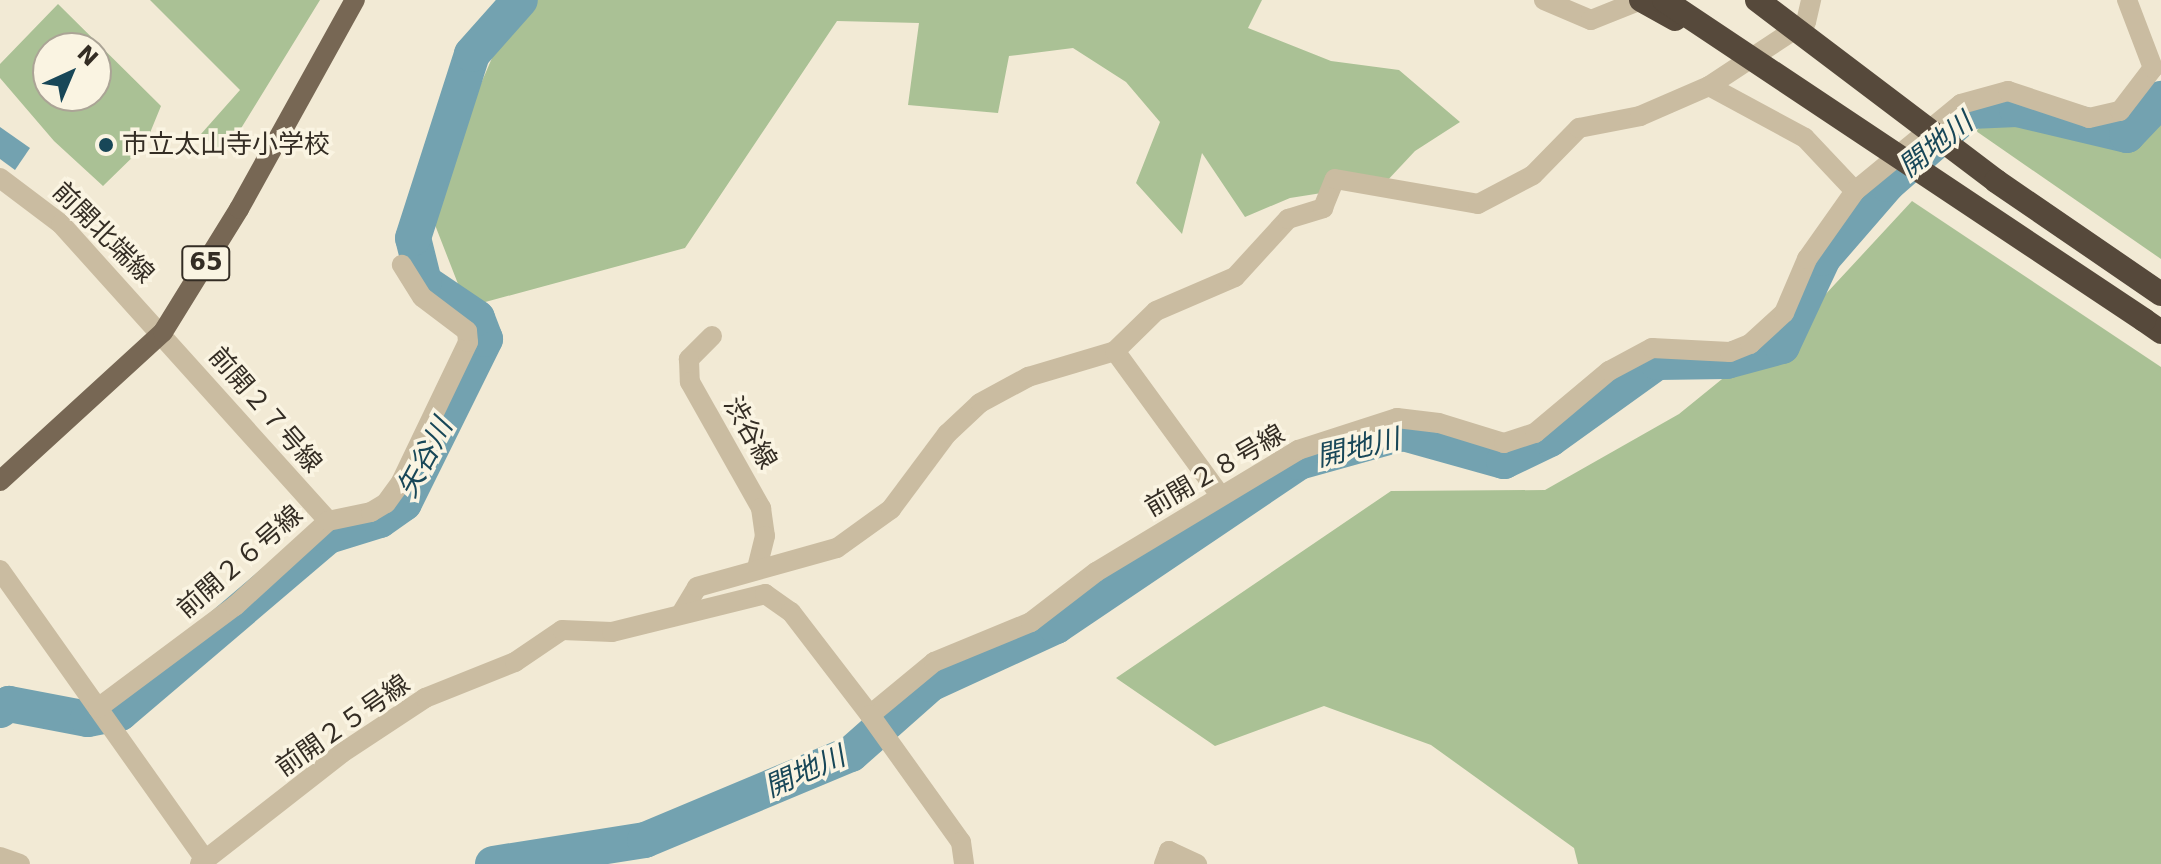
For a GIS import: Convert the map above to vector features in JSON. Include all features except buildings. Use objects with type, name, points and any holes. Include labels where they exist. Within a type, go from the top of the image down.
[{"type":"highway","points":[[1641,0],[1799,88]]},
{"type":"highway","points":[[1664,0],[2152,326]]},
{"type":"highway","points":[[1757,0],[1996,181],[2161,294]]},
{"type":"main road","name":"65","points":[[0,481],[163,332],[239,209],[355,0]]},
{"type":"street","points":[[1544,0],[1591,20],[1641,0]]},
{"type":"street","points":[[681,614],[697,587],[757,567],[837,548],[891,509],[947,434],[980,403],[1028,377],[1115,351],[1156,311],[1235,277],[1288,219],[1323,208],[1335,179],[1478,204],[1533,175],[1579,128],[1640,116],[1709,86],[1806,22],[1811,0]]},
{"type":"street","name":"前開２８号線","points":[[870,716],[934,662],[1031,622],[1096,572],[1298,450],[1397,418],[1439,423],[1504,443],[1535,433],[1609,371],[1652,348],[1730,352],[1750,344],[1784,313],[1807,259],[1855,191],[1961,104],[2008,91],[2089,118],[2120,111],[2153,68],[2127,0]]},
{"type":"street","points":[[1709,86],[1805,138],[1855,191]]},
{"type":"street","name":"前開北端線","points":[[0,178],[61,224],[163,332]]},
{"type":"street","name":"前開２６号線","points":[[102,714],[235,606],[328,521],[386,503],[439,410],[468,342],[467,331],[422,297],[402,265]]},
{"type":"street","name":"前開２７号線","points":[[163,332],[328,521]]},
{"type":"street","name":"渋谷線","points":[[712,336],[689,359],[690,382],[761,508],[765,536],[757,567]]},
{"type":"street","points":[[1115,351],[1220,495]]},
{"type":"street","name":"前開２５号線","points":[[0,570],[203,862],[342,753],[425,698],[515,662],[562,630],[612,632],[765,594],[791,612],[870,716],[961,842],[964,864]]},
{"type":"street","points":[[0,857],[20,864]]},
{"type":"street","points":[[1166,858],[1197,864]]},
{"type":"green space","points":[[150,0],[320,0],[224,156],[201,134],[240,90]]},
{"type":"green space","points":[[528,0],[1262,0],[1248,28],[1331,61],[1399,70],[1460,122],[1415,151],[1385,183],[1290,198],[1245,217],[1202,153],[1182,234],[1136,183],[1160,122],[1126,82],[1073,48],[1009,56],[998,113],[908,105],[919,23],[837,21],[685,248],[467,307],[428,207],[507,23]]},
{"type":"green space","points":[[58,4],[86,32],[32,32],[32,112],[112,112],[112,57],[161,106],[145,145],[103,186],[54,141],[0,78],[0,64]]},
{"type":"green space","points":[[2161,110],[2161,259],[1976,131],[1992,116],[2114,132]]},
{"type":"green space","points":[[1912,201],[2161,367],[2161,864],[1578,864],[1574,848],[1431,745],[1324,706],[1215,746],[1116,678],[1391,491],[1545,490],[1679,414],[1823,297]]},
{"type":"water","points":[[0,127],[30,148],[15,170],[0,159]]},
{"type":"waterway","name":"矢谷川","points":[[0,710],[9,704],[88,719],[120,713],[328,536],[380,520],[404,503],[485,339],[477,318],[424,282],[413,238],[472,54],[520,0]]},
{"type":"waterway","name":"開地川","points":[[493,864],[645,840],[851,754],[930,684],[1056,626],[1299,462],[1403,433],[1504,461],[1550,439],[1657,362],[1727,361],[1782,346],[1823,258],[1887,184],[1970,111],[2017,109],[2127,135],[2161,99]]},
{"type":"place","name":"市立太山寺小学校","points":[[106,145]]}]
